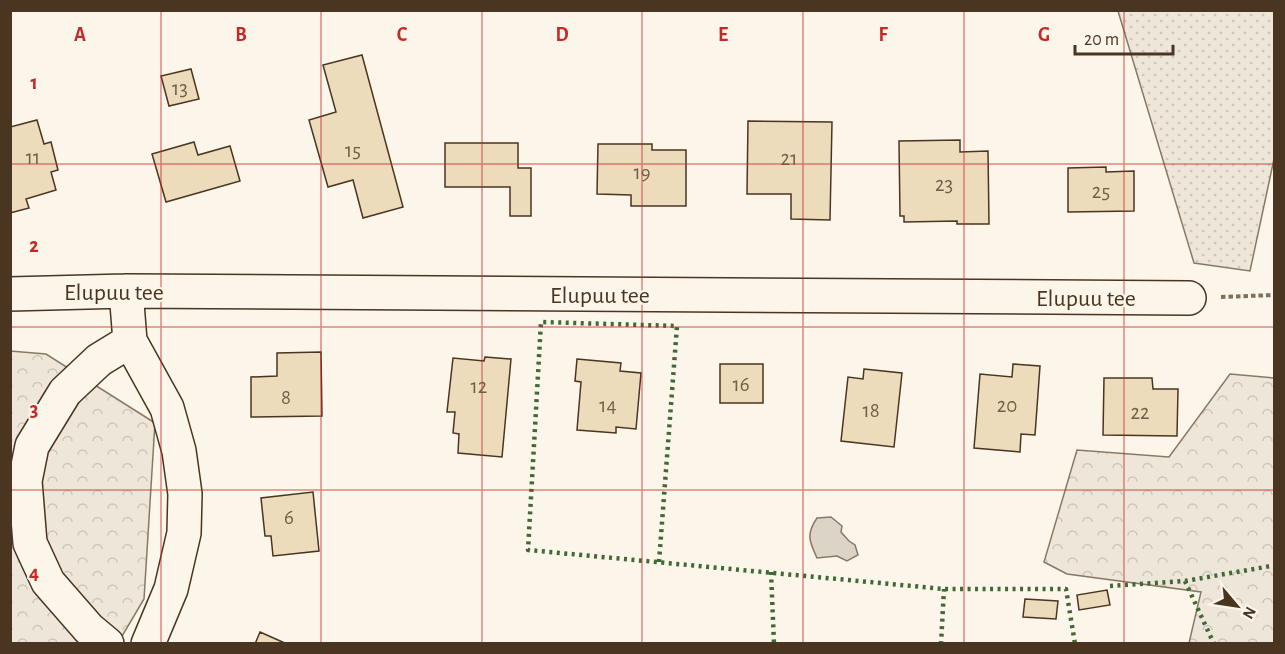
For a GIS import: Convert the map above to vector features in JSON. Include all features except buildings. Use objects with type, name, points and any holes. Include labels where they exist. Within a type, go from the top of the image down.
[{"type":"street","name":"Elupuu tee","points":[[10,294],[126,291],[1189,298]]},
{"type":"street","points":[[126,291],[130,341],[167,408],[179,451],[185,494],[184,533],[171,589],[148,644]]},
{"type":"street","points":[[106,644],[89,629],[48,582],[30,543],[25,481],[32,446],[65,392],[99,360],[130,341]]},
{"type":"path","points":[[1189,298],[1275,295]]},
{"type":"green space","points":[[1118,11],[1274,11],[1274,159],[1250,271],[1194,263]]},
{"type":"green space","points":[[10,351],[46,354],[155,423],[144,599],[118,643],[11,643]]},
{"type":"green space","points":[[1230,374],[1274,378],[1274,643],[1189,643],[1201,592],[1067,574],[1044,562],[1077,450],[1169,457]]},
{"type":"shaded area","points":[[831,517],[842,526],[841,532],[855,545],[858,555],[847,561],[837,556],[817,558],[812,547],[810,533],[817,518]]},
{"type":"hedge","points":[[659,562],[677,326],[541,322],[528,550],[944,589],[1066,589],[1075,644]]},
{"type":"hedge","points":[[1110,586],[1185,581],[1271,566]]},
{"type":"hedge","points":[[771,572],[774,644]]},
{"type":"hedge","points":[[1185,581],[1214,644]]},
{"type":"hedge","points":[[941,644],[944,589]]}]
